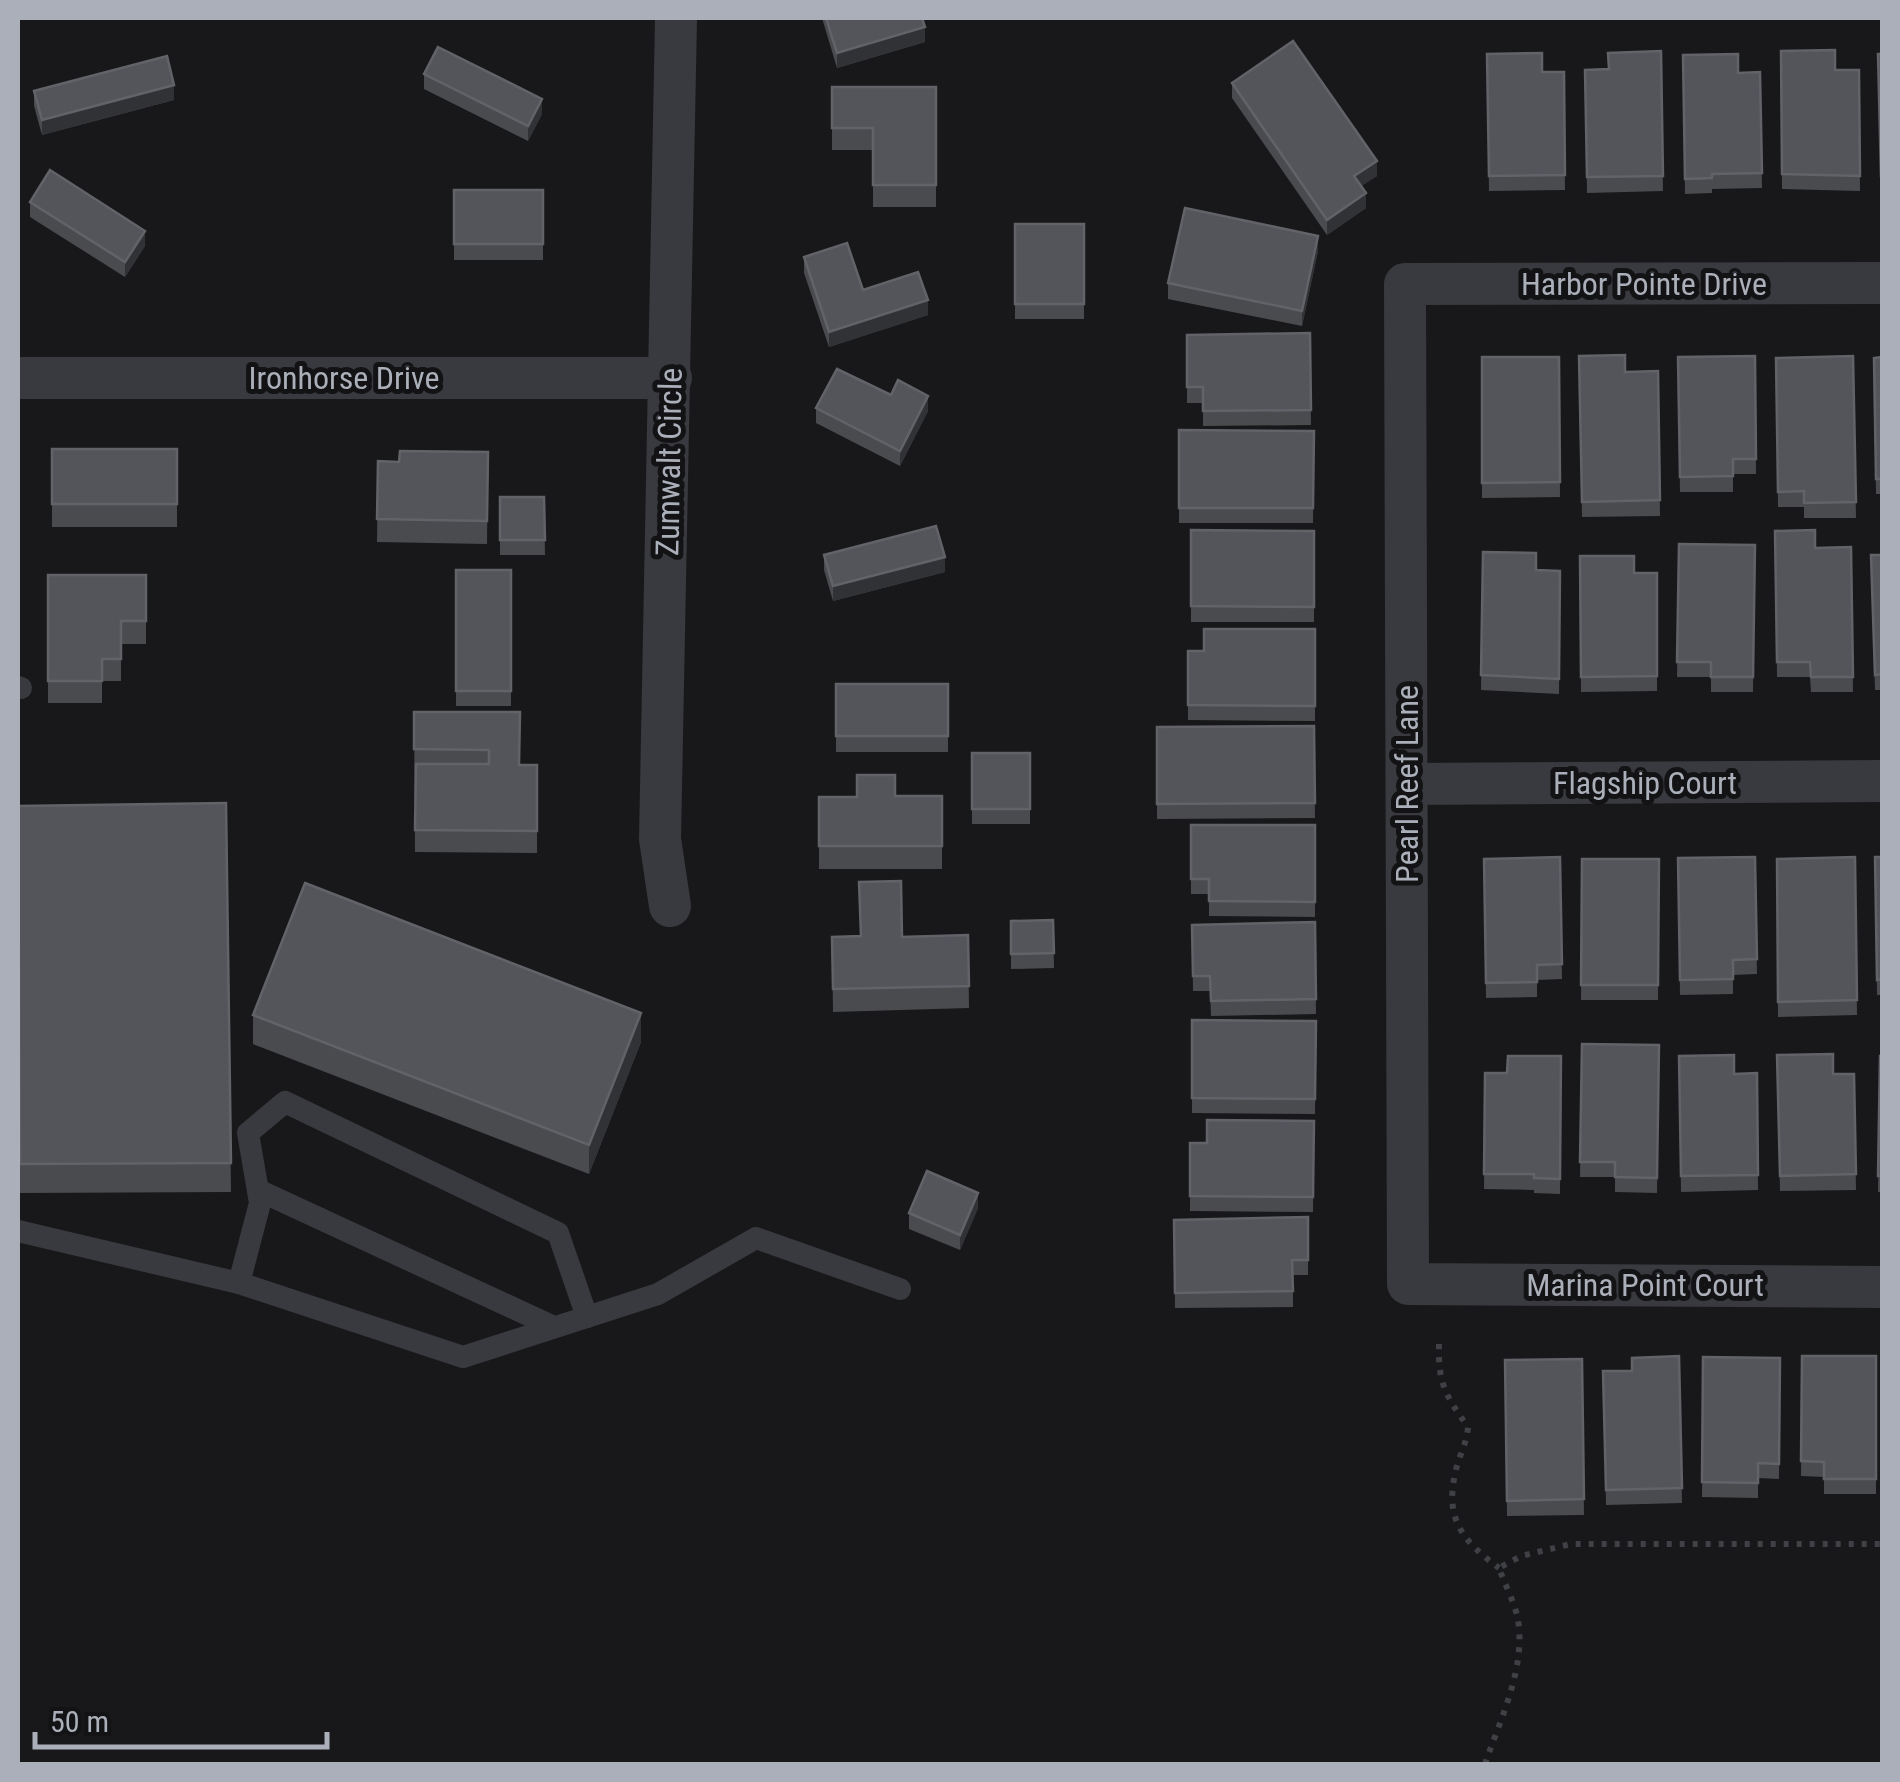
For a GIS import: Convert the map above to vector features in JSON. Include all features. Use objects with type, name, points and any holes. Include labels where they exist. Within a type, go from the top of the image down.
[{"type":"street","name":"Zumwalt Circle","points":[[670,906],[660,838],[676,18]]},
{"type":"street","name":"Harbor Pointe Drive","points":[[1405,284],[1882,283]]},
{"type":"street","name":"Pearl Reef Lane","points":[[1405,284],[1408,1284]]},
{"type":"street","name":"Ironhorse Drive","points":[[18,378],[671,378]]},
{"type":"street","name":"Flagship Court","points":[[1407,784],[1882,781]]},
{"type":"street","name":"Marina Point Court","points":[[1408,1284],[1882,1287]]},
{"type":"lane","points":[[240,1282],[260,1202],[248,1133],[286,1102],[558,1233],[587,1317]]},
{"type":"lane","points":[[258,1190],[554,1327]]},
{"type":"lane","points":[[18,1231],[240,1282],[463,1357],[658,1294],[756,1238],[900,1289]]},
{"type":"path","points":[[1439,1344],[1438,1375],[1446,1398],[1468,1427],[1451,1499],[1455,1524],[1478,1552],[1499,1568],[1517,1615],[1519,1634],[1513,1682],[1485,1764]]},
{"type":"path","points":[[1499,1568],[1521,1556],[1571,1544],[1882,1544]]},
{"type":"building","points":[[826,18],[922,18],[925,27],[837,53]]},
{"type":"building","points":[[1293,41],[1377,161],[1354,176],[1366,193],[1327,220],[1232,83]]},
{"type":"building","points":[[438,47],[542,99],[528,126],[424,74]]},
{"type":"building","points":[[1835,50],[1835,70],[1859,70],[1860,176],[1782,174],[1781,51]]},
{"type":"building","points":[[1661,51],[1663,176],[1587,177],[1585,70],[1609,69],[1608,53]]},
{"type":"building","points":[[1542,53],[1542,72],[1564,72],[1565,175],[1489,176],[1487,54]]},
{"type":"building","points":[[1738,54],[1738,73],[1760,72],[1762,173],[1685,179],[1683,55]]},
{"type":"building","points":[[1878,54],[1882,54],[1882,176],[1881,176]]},
{"type":"building","points":[[167,56],[174,85],[42,120],[34,91]]},
{"type":"building","points":[[832,87],[936,87],[936,185],[873,185],[873,128],[832,128]]},
{"type":"building","points":[[50,170],[145,231],[125,262],[30,202]]},
{"type":"building","points":[[454,190],[543,190],[543,244],[454,244]]},
{"type":"building","points":[[1185,208],[1318,236],[1302,311],[1168,283]]},
{"type":"building","points":[[1015,224],[1084,224],[1084,304],[1015,304]]},
{"type":"building","points":[[847,243],[863,290],[918,272],[928,300],[829,332],[804,257]]},
{"type":"building","points":[[1310,333],[1311,410],[1203,411],[1203,387],[1187,387],[1187,335]]},
{"type":"building","points":[[1625,355],[1625,372],[1658,371],[1660,500],[1582,502],[1579,356]]},
{"type":"building","points":[[1755,356],[1756,459],[1733,459],[1733,476],[1680,477],[1678,357]]},
{"type":"building","points":[[1853,356],[1856,502],[1804,503],[1804,491],[1778,492],[1776,358]]},
{"type":"building","points":[[1482,357],[1559,357],[1560,482],[1482,483]]},
{"type":"building","points":[[1882,357],[1882,479],[1876,479],[1874,358]]},
{"type":"building","points":[[837,369],[891,395],[898,380],[928,396],[900,451],[816,408]]},
{"type":"building","points":[[1179,430],[1314,431],[1313,508],[1179,508]]},
{"type":"building","points":[[52,449],[177,449],[177,504],[52,504]]},
{"type":"building","points":[[400,451],[488,452],[487,521],[377,519],[378,461],[399,462]]},
{"type":"building","points":[[500,497],[544,497],[545,540],[500,540]]},
{"type":"building","points":[[936,526],[945,557],[833,586],[824,555]]},
{"type":"building","points":[[1191,530],[1314,531],[1314,607],[1191,606]]},
{"type":"building","points":[[1815,530],[1815,548],[1851,547],[1853,677],[1811,677],[1810,662],[1777,662],[1775,531]]},
{"type":"building","points":[[1679,544],[1755,545],[1753,677],[1711,677],[1711,662],[1677,662]]},
{"type":"building","points":[[1483,552],[1536,553],[1536,570],[1560,571],[1559,679],[1481,675]]},
{"type":"building","points":[[1871,555],[1882,555],[1882,674],[1875,675]]},
{"type":"building","points":[[1580,556],[1634,556],[1634,573],[1657,573],[1657,676],[1581,677]]},
{"type":"building","points":[[456,570],[511,570],[511,691],[456,691]]},
{"type":"building","points":[[48,575],[146,575],[146,621],[121,621],[121,659],[102,659],[102,681],[48,681]]},
{"type":"building","points":[[1204,629],[1315,629],[1315,706],[1188,705],[1188,651],[1204,651]]},
{"type":"building","points":[[836,684],[948,684],[948,736],[836,736]]},
{"type":"building","points":[[414,712],[520,712],[519,765],[537,765],[537,831],[415,830],[416,764],[489,764],[489,750],[414,749]]},
{"type":"building","points":[[1314,726],[1315,803],[1157,804],[1157,727]]},
{"type":"building","points":[[972,753],[1030,753],[1030,809],[972,809]]},
{"type":"building","points":[[857,775],[895,775],[895,796],[942,796],[942,846],[819,846],[819,797],[857,797]]},
{"type":"building","points":[[226,803],[231,1163],[20,1164],[18,806]]},
{"type":"building","points":[[1191,825],[1315,825],[1315,902],[1209,901],[1209,879],[1191,879]]},
{"type":"building","points":[[1560,857],[1562,964],[1537,965],[1537,982],[1486,983],[1484,859]]},
{"type":"building","points":[[1755,857],[1757,959],[1733,960],[1733,979],[1680,980],[1678,858]]},
{"type":"building","points":[[1855,857],[1857,1000],[1778,1002],[1777,859]]},
{"type":"building","points":[[1875,857],[1882,857],[1882,979],[1877,980]]},
{"type":"building","points":[[1582,859],[1659,859],[1658,985],[1581,985]]},
{"type":"building","points":[[901,881],[902,937],[968,935],[969,986],[833,989],[832,937],[861,936],[859,882]]},
{"type":"building","points":[[305,883],[641,1013],[589,1145],[253,1015]]},
{"type":"building","points":[[1053,920],[1054,953],[1011,954],[1011,921]]},
{"type":"building","points":[[1315,922],[1316,999],[1211,1001],[1210,976],[1193,976],[1192,925]]},
{"type":"building","points":[[1192,1020],[1316,1021],[1315,1099],[1192,1098]]},
{"type":"building","points":[[1582,1044],[1659,1045],[1657,1178],[1615,1177],[1615,1162],[1580,1162]]},
{"type":"building","points":[[1833,1054],[1833,1074],[1854,1074],[1856,1174],[1780,1176],[1777,1055]]},
{"type":"building","points":[[1734,1055],[1734,1074],[1757,1073],[1758,1175],[1681,1176],[1679,1056]]},
{"type":"building","points":[[1508,1056],[1561,1056],[1560,1179],[1534,1178],[1534,1174],[1484,1174],[1485,1073],[1507,1073]]},
{"type":"building","points":[[1880,1056],[1882,1176],[1878,1176]]},
{"type":"building","points":[[1207,1120],[1314,1121],[1313,1197],[1190,1196],[1190,1143],[1207,1143]]},
{"type":"building","points":[[927,1171],[978,1193],[960,1235],[909,1213]]},
{"type":"building","points":[[1308,1217],[1308,1260],[1292,1260],[1293,1291],[1175,1293],[1174,1220]]},
{"type":"building","points":[[1679,1356],[1682,1488],[1606,1490],[1603,1371],[1632,1371],[1632,1358]]},
{"type":"building","points":[[1802,1356],[1876,1356],[1876,1479],[1824,1479],[1824,1462],[1801,1461]]},
{"type":"building","points":[[1703,1357],[1780,1358],[1779,1464],[1758,1463],[1758,1483],[1702,1482]]},
{"type":"building","points":[[1582,1359],[1584,1499],[1507,1501],[1505,1360]]}]
